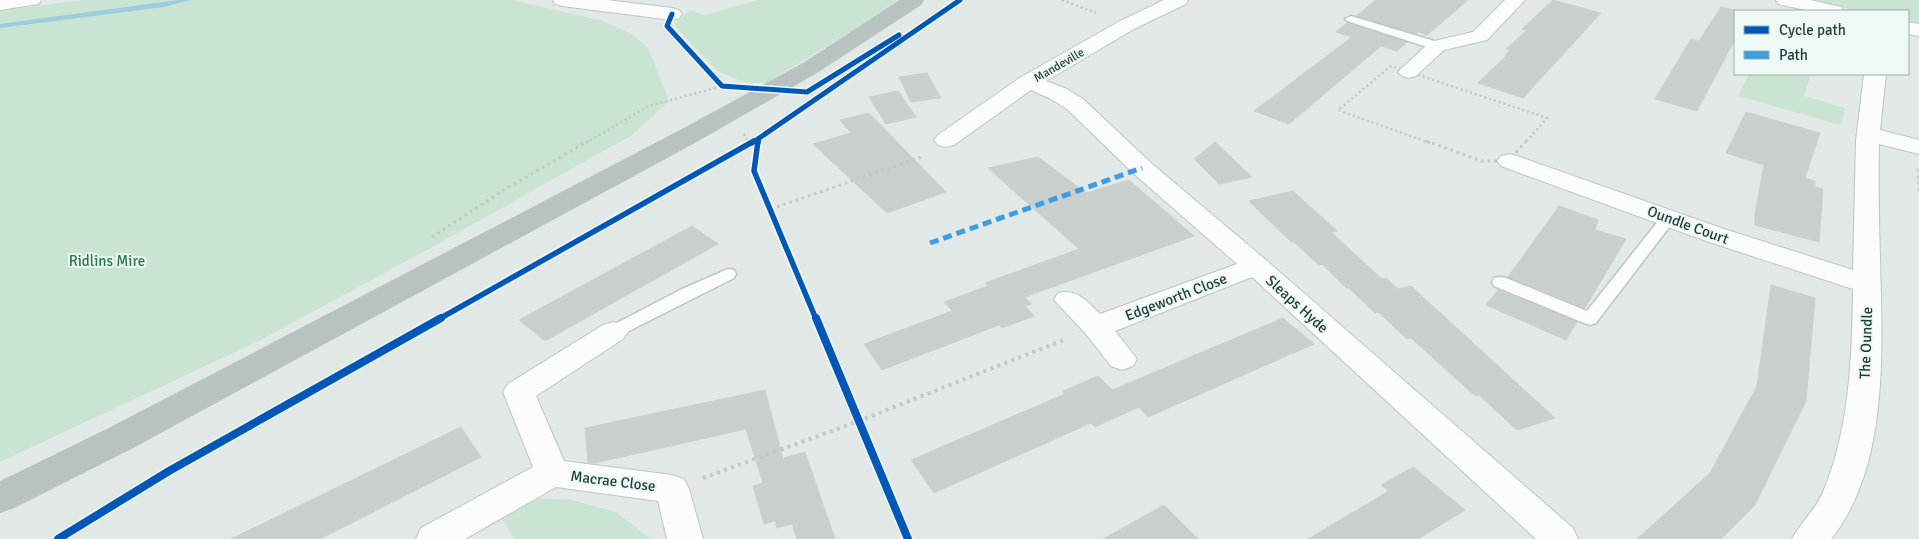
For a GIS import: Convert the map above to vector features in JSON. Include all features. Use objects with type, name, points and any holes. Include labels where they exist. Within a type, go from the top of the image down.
[{"type":"highway","points":[[0,498],[138,429],[692,134],[726,99],[810,68],[914,0]]},
{"type":"street","points":[[0,4],[32,0]]},
{"type":"street","points":[[562,0],[661,8]]},
{"type":"street","name":"Mandeville","points":[[946,140],[1029,82],[1127,26],[1179,0]]},
{"type":"street","points":[[1408,72],[1437,46],[1480,36],[1516,0]]},
{"type":"street","points":[[1786,0],[1830,10]]},
{"type":"street","name":"The Oundle","points":[[1810,539],[1830,513],[1845,479],[1858,434],[1864,399],[1868,284],[1865,162],[1868,112],[1875,75]]},
{"type":"street","name":"Sleaps Hyde","points":[[1029,82],[1050,89],[1075,104],[1142,168],[1256,266],[1558,538]]},
{"type":"street","points":[[1868,134],[1919,147]]},
{"type":"street","name":"Oundle Court","points":[[1509,161],[1777,256],[1868,284]]},
{"type":"street","name":"Edgeworth Close","points":[[1096,327],[1256,266]]},
{"type":"street","points":[[1068,300],[1096,327],[1122,359]]},
{"type":"street","name":"Macrae Close","points":[[614,332],[519,392],[552,474],[672,489],[685,539]]},
{"type":"street","points":[[434,539],[552,474]]},
{"type":"lane","points":[[1351,19],[1437,46]]},
{"type":"lane","points":[[1500,282],[1590,319],[1668,218]]},
{"type":"lane","points":[[614,332],[728,274]]},
{"type":"path","points":[[1391,66],[1547,118],[1509,161],[1482,161],[1338,110],[1391,66]]},
{"type":"path","points":[[716,79],[726,99]]},
{"type":"path","points":[[771,209],[940,150],[946,140]]},
{"type":"path","points":[[746,147],[754,141]]},
{"type":"path","points":[[768,201],[775,218]]},
{"type":"path","points":[[672,489],[859,421],[1096,327]]},
{"type":"path","points":[[856,412],[863,430]]},
{"type":"green space","name":"Ridlins Mire","points":[[81,0],[512,0],[603,21],[632,34],[649,49],[669,101],[632,135],[261,340],[0,462],[0,11]]},
{"type":"green space","points":[[758,0],[897,0],[850,32],[766,83],[746,83],[717,71],[676,27],[676,23],[690,10],[705,15]]},
{"type":"green space","points":[[1816,0],[1919,0],[1919,26],[1909,23],[1909,10],[1851,10]]},
{"type":"green space","points":[[1748,75],[1811,75],[1804,96],[1845,108],[1841,125],[1738,96]]},
{"type":"green space","points":[[534,498],[571,500],[616,512],[651,539],[515,539],[502,519]]},
{"type":"building","points":[[1376,0],[1468,0],[1427,35],[1418,32],[1416,34],[1356,16]]},
{"type":"building","points":[[1553,0],[1601,13],[1523,98],[1478,83],[1506,56],[1510,50],[1506,49],[1527,30],[1522,29]]},
{"type":"building","points":[[1721,7],[1734,10],[1734,41],[1697,111],[1655,99],[1691,39],[1699,41]]},
{"type":"building","points":[[1347,23],[1407,42],[1397,51],[1381,46],[1289,124],[1254,111],[1352,37],[1336,32]]},
{"type":"building","points":[[927,73],[941,98],[911,102],[899,77]]},
{"type":"building","points":[[898,91],[916,117],[886,124],[869,97]]},
{"type":"building","points":[[1746,112],[1820,133],[1805,178],[1815,181],[1815,187],[1823,189],[1819,242],[1755,225],[1755,214],[1764,165],[1726,153]]},
{"type":"building","points":[[869,113],[946,192],[887,213],[813,144],[851,133],[840,120]]},
{"type":"building","points":[[1215,142],[1252,177],[1219,184],[1194,159]]},
{"type":"building","points":[[1038,157],[1086,193],[1129,180],[1194,236],[1025,297],[1031,304],[1025,306],[1034,316],[1002,328],[999,325],[882,370],[864,344],[952,311],[944,302],[988,286],[985,283],[1079,249],[988,168]]},
{"type":"building","points":[[1293,191],[1337,231],[1331,232],[1382,279],[1386,278],[1398,289],[1411,286],[1555,418],[1517,430],[1479,395],[1475,396],[1411,338],[1407,339],[1378,312],[1375,313],[1349,288],[1346,288],[1322,264],[1319,265],[1294,242],[1291,242],[1249,201]]},
{"type":"building","points":[[1559,206],[1598,220],[1595,230],[1626,239],[1585,308],[1508,277]]},
{"type":"building","points":[[692,226],[718,244],[545,341],[519,320]]},
{"type":"building","points":[[1771,285],[1815,298],[1806,401],[1755,505],[1721,539],[1637,539],[1710,473],[1757,386]]},
{"type":"building","points":[[1498,290],[1577,322],[1566,340],[1486,305]]},
{"type":"building","points":[[1283,318],[1314,344],[1148,417],[1139,407],[1095,427],[1091,423],[934,493],[911,460],[1065,394],[1063,391],[1098,376],[1112,390]]},
{"type":"building","points":[[765,390],[783,458],[805,452],[835,539],[797,539],[792,524],[777,528],[775,521],[764,524],[753,486],[763,483],[746,429],[595,463],[588,462],[585,428]]},
{"type":"building","points":[[461,427],[481,457],[320,539],[231,539]]},
{"type":"building","points":[[1413,467],[1465,510],[1418,539],[1308,539],[1389,491],[1381,485]]},
{"type":"building","points":[[1164,505],[1198,539],[1103,539]]},
{"type":"waterway","points":[[0,26],[164,5],[188,0]]},
{"type":"marked path","points":[[930,243],[1142,168]]},
{"type":"cycle path","points":[[58,539],[169,471],[746,147],[960,0]]},
{"type":"cycle path","points":[[672,14],[667,26],[722,86],[807,92],[899,35]]},
{"type":"cycle path","points":[[759,138],[754,171],[908,539]]}]
